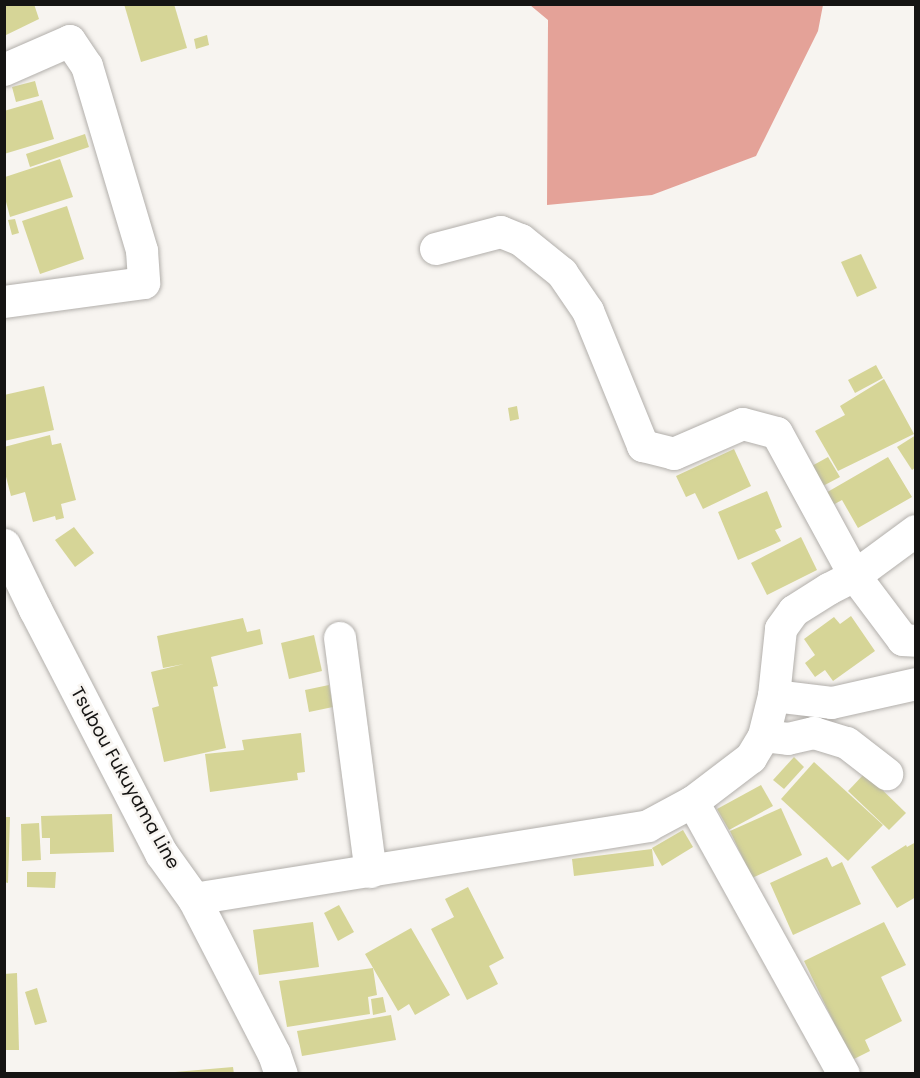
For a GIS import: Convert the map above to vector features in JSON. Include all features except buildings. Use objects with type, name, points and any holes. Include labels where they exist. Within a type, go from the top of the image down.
[{"type":"main road","name":"Tsubou Fukuyama Line","points":[[4,545],[161,853],[194,899],[274,1054],[281,1074]]},
{"type":"street","points":[[4,70],[70,41],[87,66],[142,251],[144,284],[4,302]]},
{"type":"street","points":[[436,249],[501,232],[521,240],[562,273],[588,311],[643,446],[674,454],[743,424],[777,433],[855,576],[903,640],[915,641]]},
{"type":"street","points":[[194,899],[648,826],[693,802],[751,758],[765,736],[774,696],[781,629],[794,611],[828,589],[855,576],[915,531]]},
{"type":"street","points":[[340,638],[371,872]]},
{"type":"street","points":[[774,696],[832,703],[915,684]]},
{"type":"street","points":[[765,736],[788,739],[814,733],[847,743],[887,774]]},
{"type":"street","points":[[693,802],[844,1074]]},
{"type":"shaded area","points":[[530,5],[823,5],[818,31],[756,156],[652,195],[547,205],[548,20]]}]
